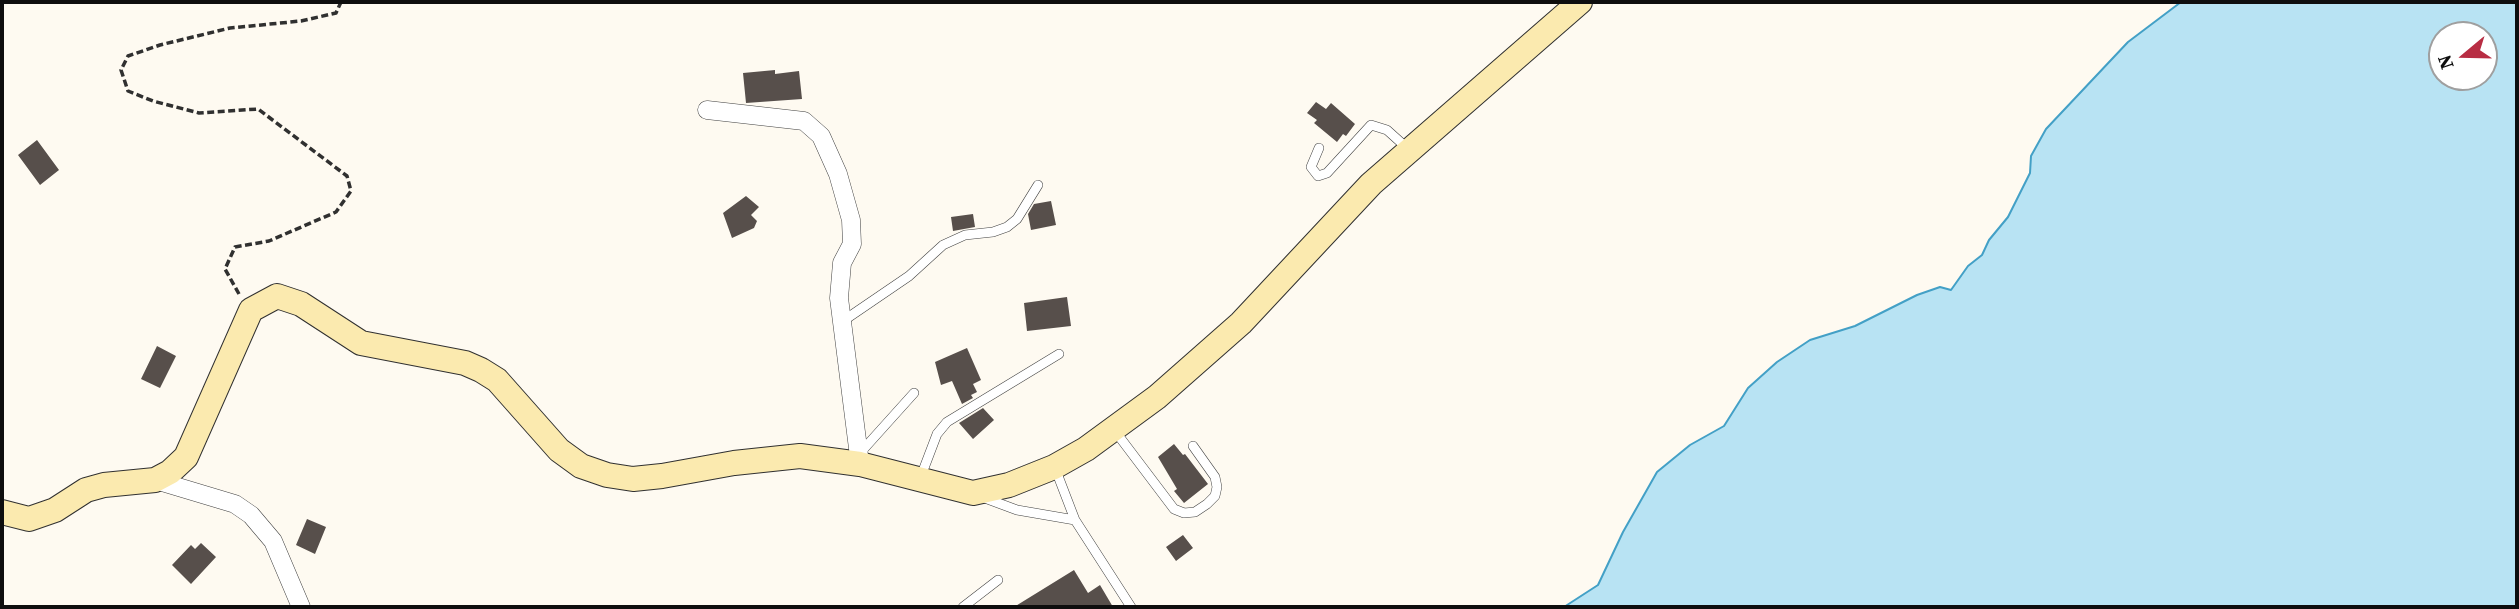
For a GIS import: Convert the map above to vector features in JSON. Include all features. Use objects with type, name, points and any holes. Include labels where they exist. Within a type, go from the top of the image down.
[{"type":"street","points":[[155,480],[186,457],[251,310],[266,299],[287,297],[361,342],[465,363],[481,370],[497,380],[559,450],[581,466],[607,475],[633,478],[662,476],[734,463],[800,456],[860,458],[974,493],[1009,485],[1054,467],[1114,430],[1157,397],[1241,323],[1371,184],[1408,149],[1580,2]]},
{"type":"street","points":[[707,110],[804,121],[821,136],[838,174],[851,220],[852,244],[844,257],[842,270],[841,322],[860,458]]},
{"type":"street","points":[[2,512],[29,519],[55,510],[95,488],[155,480],[235,504],[251,515],[273,541],[301,607]]},
{"type":"lane","points":[[1320,148],[1311,167],[1318,176],[1326,173],[1371,125],[1387,130],[1408,149]]},
{"type":"lane","points":[[841,322],[909,276],[943,245],[965,235],[993,232],[1007,227],[1017,219],[1038,186]]},
{"type":"lane","points":[[920,478],[937,433],[947,422],[1059,354]]},
{"type":"lane","points":[[860,458],[914,394]]},
{"type":"lane","points":[[1114,430],[1174,509],[1184,513],[1195,512],[1207,504],[1215,496],[1217,487],[1215,477],[1193,446]]},
{"type":"lane","points":[[1054,467],[1075,520],[1131,607]]},
{"type":"lane","points":[[974,493],[1017,510],[1075,520]]},
{"type":"lane","points":[[963,607],[998,580]]},
{"type":"path","points":[[251,310],[225,269],[235,247],[270,241],[336,212],[351,191],[347,176],[258,109],[200,113],[153,100],[128,90],[121,70],[128,56],[160,45],[230,28],[301,21],[335,13],[341,2]]},
{"type":"water","points":[[2181,2],[2517,2],[2517,607],[1564,607],[1598,585],[1623,532],[1657,472],[1690,445],[1724,426],[1748,388],[1777,362],[1810,340],[1855,326],[1917,295],[1940,287],[1951,290],[1968,266],[1982,255],[1989,240],[2008,217],[2030,173],[2031,156],[2046,129],[2128,42]]},
{"type":"building","points":[[775,70],[775,74],[799,71],[802,99],[746,103],[743,73]]},
{"type":"building","points":[[1316,102],[1326,109],[1331,103],[1355,124],[1346,136],[1343,134],[1337,142],[1314,123],[1317,120],[1307,113]]},
{"type":"building","points":[[37,140],[59,170],[40,185],[18,155]]},
{"type":"building","points":[[746,196],[759,207],[751,215],[757,221],[754,228],[732,238],[723,213]]},
{"type":"building","points":[[1051,201],[1056,225],[1031,230],[1028,214],[1034,204]]},
{"type":"building","points":[[973,214],[975,227],[953,231],[951,217]]},
{"type":"building","points":[[1067,297],[1071,326],[1027,331],[1024,303]]},
{"type":"building","points":[[157,346],[176,356],[160,388],[141,379]]},
{"type":"building","points":[[967,348],[981,380],[973,384],[977,392],[971,395],[973,398],[962,404],[952,381],[941,385],[935,362]]},
{"type":"building","points":[[983,408],[994,420],[973,439],[959,423]]},
{"type":"building","points":[[1174,444],[1208,484],[1184,503],[1174,491],[1177,489],[1158,457]]},
{"type":"building","points":[[307,519],[326,527],[315,554],[296,545]]},
{"type":"building","points":[[1183,535],[1193,548],[1176,561],[1166,547]]},
{"type":"building","points":[[201,543],[216,557],[191,584],[172,565],[191,545],[195,549]]},
{"type":"building","points":[[1074,570],[1088,593],[1100,585],[1113,607],[1014,607]]}]
